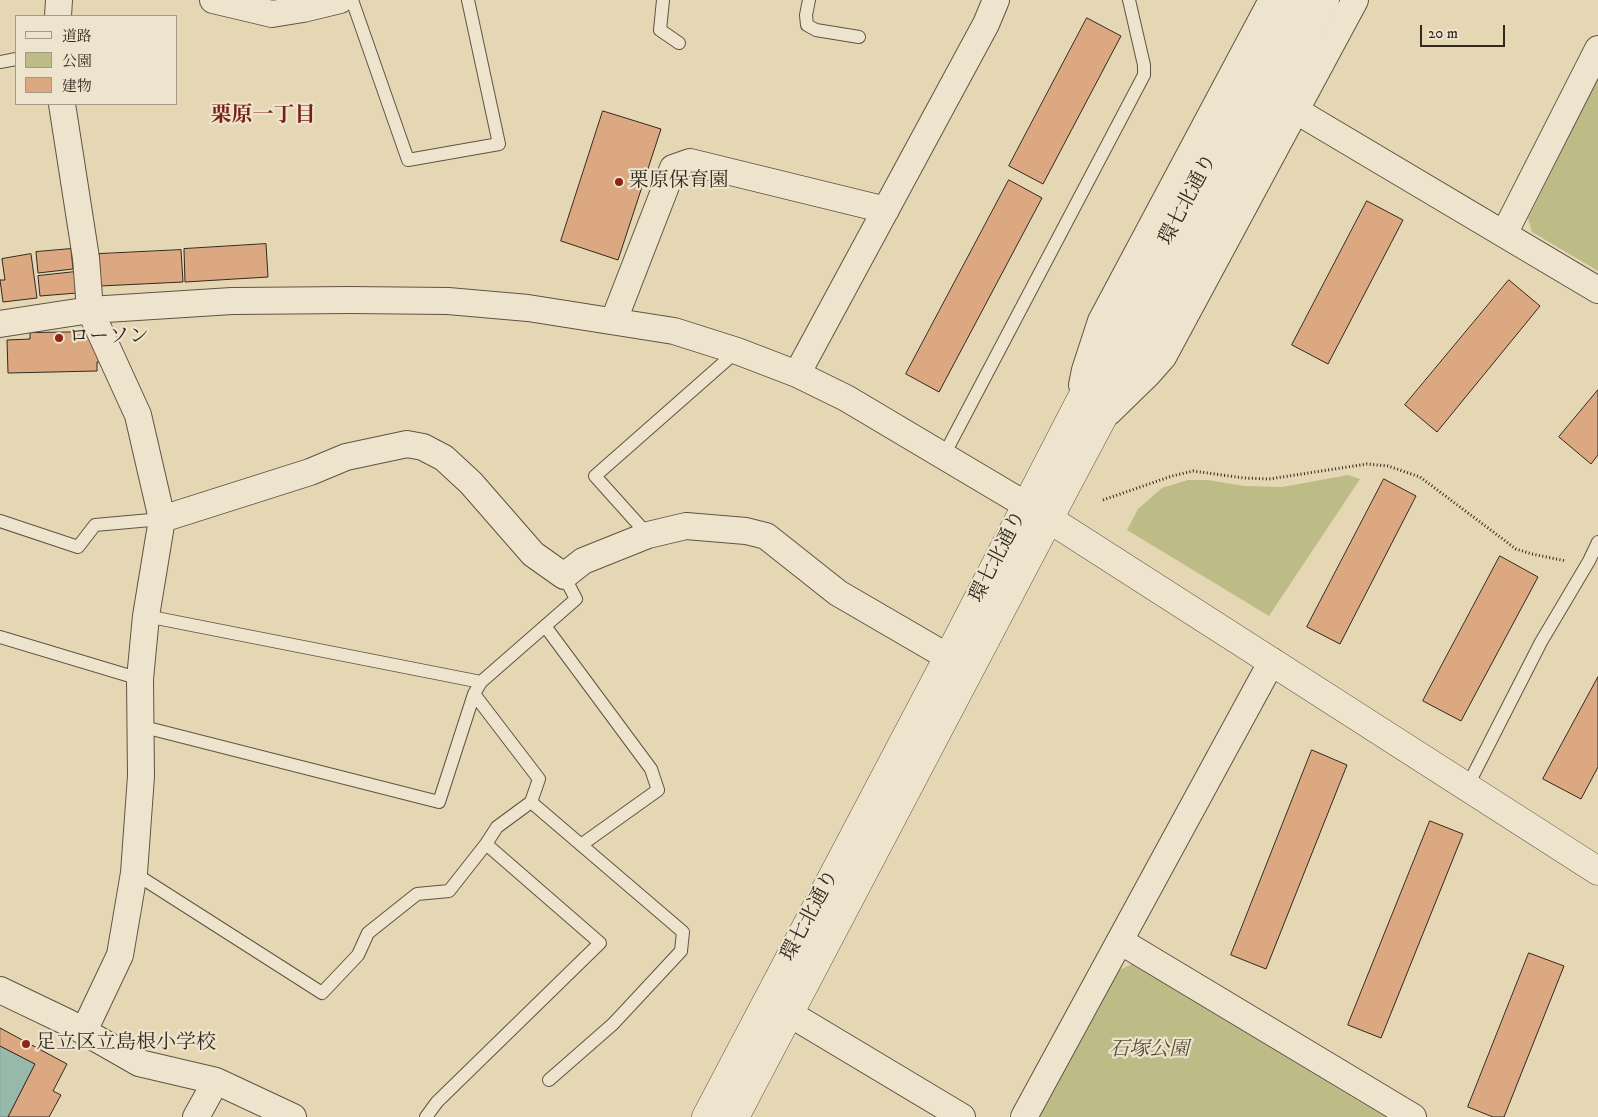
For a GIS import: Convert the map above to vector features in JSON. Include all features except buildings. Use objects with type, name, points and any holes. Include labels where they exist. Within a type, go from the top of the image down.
[{"type":"street","points":[[58,15],[59,0]]},
{"type":"street","points":[[213,0],[272,14],[303,9],[338,0]]},
{"type":"street","points":[[797,374],[986,24],[996,0]]},
{"type":"street","points":[[1078,403],[1085,370],[1102,321],[1272,0]]},
{"type":"street","name":"環七北通り","points":[[735,1117],[778,1007],[948,656],[1078,403],[1297,0]]},
{"type":"street","name":"環七北通り","points":[[706,1117],[778,1007],[1050,520],[1325,0]]},
{"type":"street","points":[[1104,417],[1163,357],[1354,0]]},
{"type":"street","points":[[1504,234],[1598,49]]},
{"type":"street","points":[[62,105],[86,258],[90,310],[138,415],[162,519],[146,616],[140,679],[141,776],[134,873],[120,955],[84,1031]]},
{"type":"street","points":[[1295,110],[1598,290]]},
{"type":"street","points":[[614,320],[673,168],[690,162],[886,210]]},
{"type":"street","points":[[0,324],[90,310],[232,301],[448,301],[528,308],[614,320],[674,331],[737,351],[797,374],[846,398],[944,455],[1272,661],[1598,871]]},
{"type":"street","points":[[162,519],[310,472],[346,457],[407,444],[423,447],[444,458],[471,483],[533,554],[564,576],[583,561],[648,535],[686,526],[746,531],[766,536],[838,593],[948,656]]},
{"type":"street","points":[[1024,1117],[1272,661]]},
{"type":"street","points":[[1120,941],[1413,1117]]},
{"type":"street","points":[[0,990],[84,1031],[139,1063],[216,1081],[293,1117]]},
{"type":"street","points":[[778,1007],[962,1117]]},
{"type":"street","points":[[196,1117],[216,1081]]},
{"type":"lane","points":[[352,0],[408,160],[499,144],[468,0]]},
{"type":"lane","points":[[663,0],[660,30],[680,43]]},
{"type":"lane","points":[[809,0],[806,15],[807,25],[816,30],[858,37]]},
{"type":"lane","points":[[944,455],[1144,75],[1144,65],[1129,0]]},
{"type":"lane","points":[[0,62],[15,59]]},
{"type":"lane","points":[[648,535],[596,476],[737,351]]},
{"type":"lane","points":[[0,521],[78,547],[95,525],[162,519]]},
{"type":"lane","points":[[1468,787],[1541,642],[1589,561],[1598,542]]},
{"type":"lane","points":[[140,726],[439,802],[474,694],[481,682],[576,599],[564,576]]},
{"type":"lane","points":[[146,616],[481,682]]},
{"type":"lane","points":[[545,626],[651,769],[658,790],[581,845]]},
{"type":"lane","points":[[0,637],[140,679]]},
{"type":"lane","points":[[134,873],[322,993],[358,955],[368,934],[417,894],[449,890],[486,844],[497,827],[532,802],[538,779],[474,694]]},
{"type":"lane","points":[[532,802],[683,932],[681,951],[613,1024],[549,1080]]},
{"type":"lane","points":[[426,1117],[437,1102],[600,943],[486,844]]},
{"type":"path","points":[[1103,500],[1172,476],[1193,471],[1244,478],[1269,479],[1367,464],[1388,466],[1428,482],[1516,549],[1572,562],[1589,561]]},
{"type":"green space","points":[[1598,79],[1598,271],[1532,232],[1528,218]]},
{"type":"green space","points":[[1348,475],[1360,479],[1269,616],[1127,530],[1138,509],[1162,488],[1188,480],[1208,480],[1244,486],[1282,487]]},
{"type":"green space","name":"石塚公園","points":[[1132,964],[1385,1117],[1039,1117],[1119,970]]},
{"type":"shaded area","points":[[0,1046],[35,1064],[8,1117],[0,1117]]},
{"type":"place","name":"栗原保育園","points":[[619,182]]},
{"type":"place","name":"ローソン","points":[[59,338]]},
{"type":"place","name":"足立区立島根小学校","points":[[26,1044]]},
{"type":"district","name":"栗原一丁目","points":[[263,117]]}]
